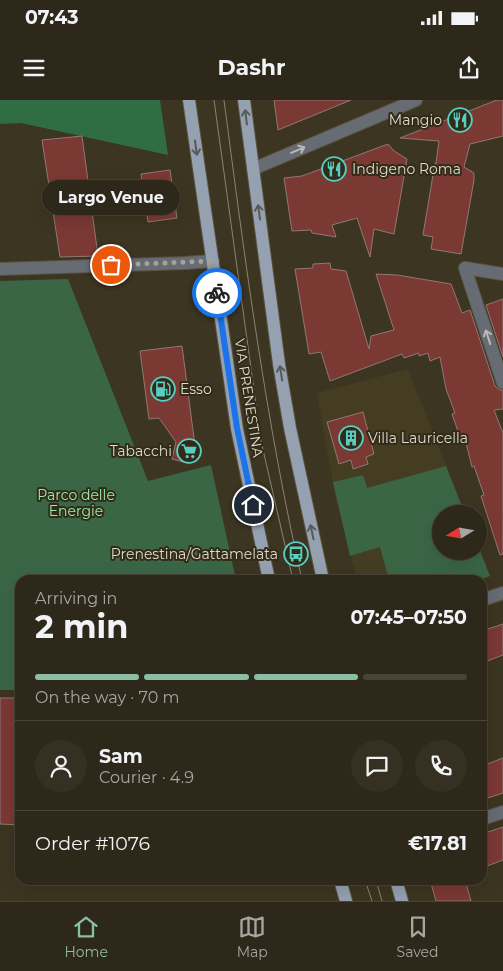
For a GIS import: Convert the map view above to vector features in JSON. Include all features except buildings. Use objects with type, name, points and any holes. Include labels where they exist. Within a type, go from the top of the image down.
[{"type":"main road","name":"VIA PRENESTINA","points":[[189,100],[237,428],[268,575]]},
{"type":"main road","points":[[244,100],[279,364],[290,428],[322,575]]},
{"type":"main road","points":[[341,885],[346,901]]},
{"type":"main road","points":[[397,885],[402,901]]},
{"type":"street","points":[[253,169],[416,100]]},
{"type":"street","points":[[0,269],[213,261]]},
{"type":"street","points":[[503,274],[465,268],[503,384]]},
{"type":"street","points":[[487,599],[503,594]]},
{"type":"street","points":[[487,817],[503,812]]},
{"type":"shaded area","points":[[408,369],[461,505],[432,505],[432,560],[484,560],[490,576],[356,575],[335,495],[317,393]]},
{"type":"green space","points":[[0,100],[160,100],[168,155],[21,123],[0,124]]},
{"type":"green space","name":"Parco delle Energie","points":[[68,279],[148,481],[211,465],[235,575],[15,575],[15,690],[0,690],[0,281]]},
{"type":"green space","points":[[446,466],[461,505],[432,505],[432,560],[484,560],[490,576],[388,575],[380,547],[350,556],[333,482],[363,475],[367,488]]},
{"type":"tram line","points":[[214,100],[261,441],[292,575]]},
{"type":"tram line","points":[[224,100],[248,281],[267,401],[301,575]]},
{"type":"tram line","points":[[367,885],[372,901]]},
{"type":"tram line","points":[[377,885],[382,901]]},
{"type":"way so far","points":[[111,265],[213,261],[217,293]]},
{"type":"place","name":"Mangio","points":[[460,120]]},
{"type":"place","name":"Indigeno Roma","points":[[334,169]]},
{"type":"place","name":"Largo Venue","points":[[111,265]]},
{"type":"place","name":"Esso","points":[[163,389]]},
{"type":"place","name":"Villa Lauricella","points":[[351,438]]},
{"type":"place","name":"Tabacchi","points":[[189,451]]},
{"type":"place","name":"Prenestina/Gattamelata","points":[[296,554]]},
{"type":"route","points":[[217,293],[240,449],[253,505]]}]
